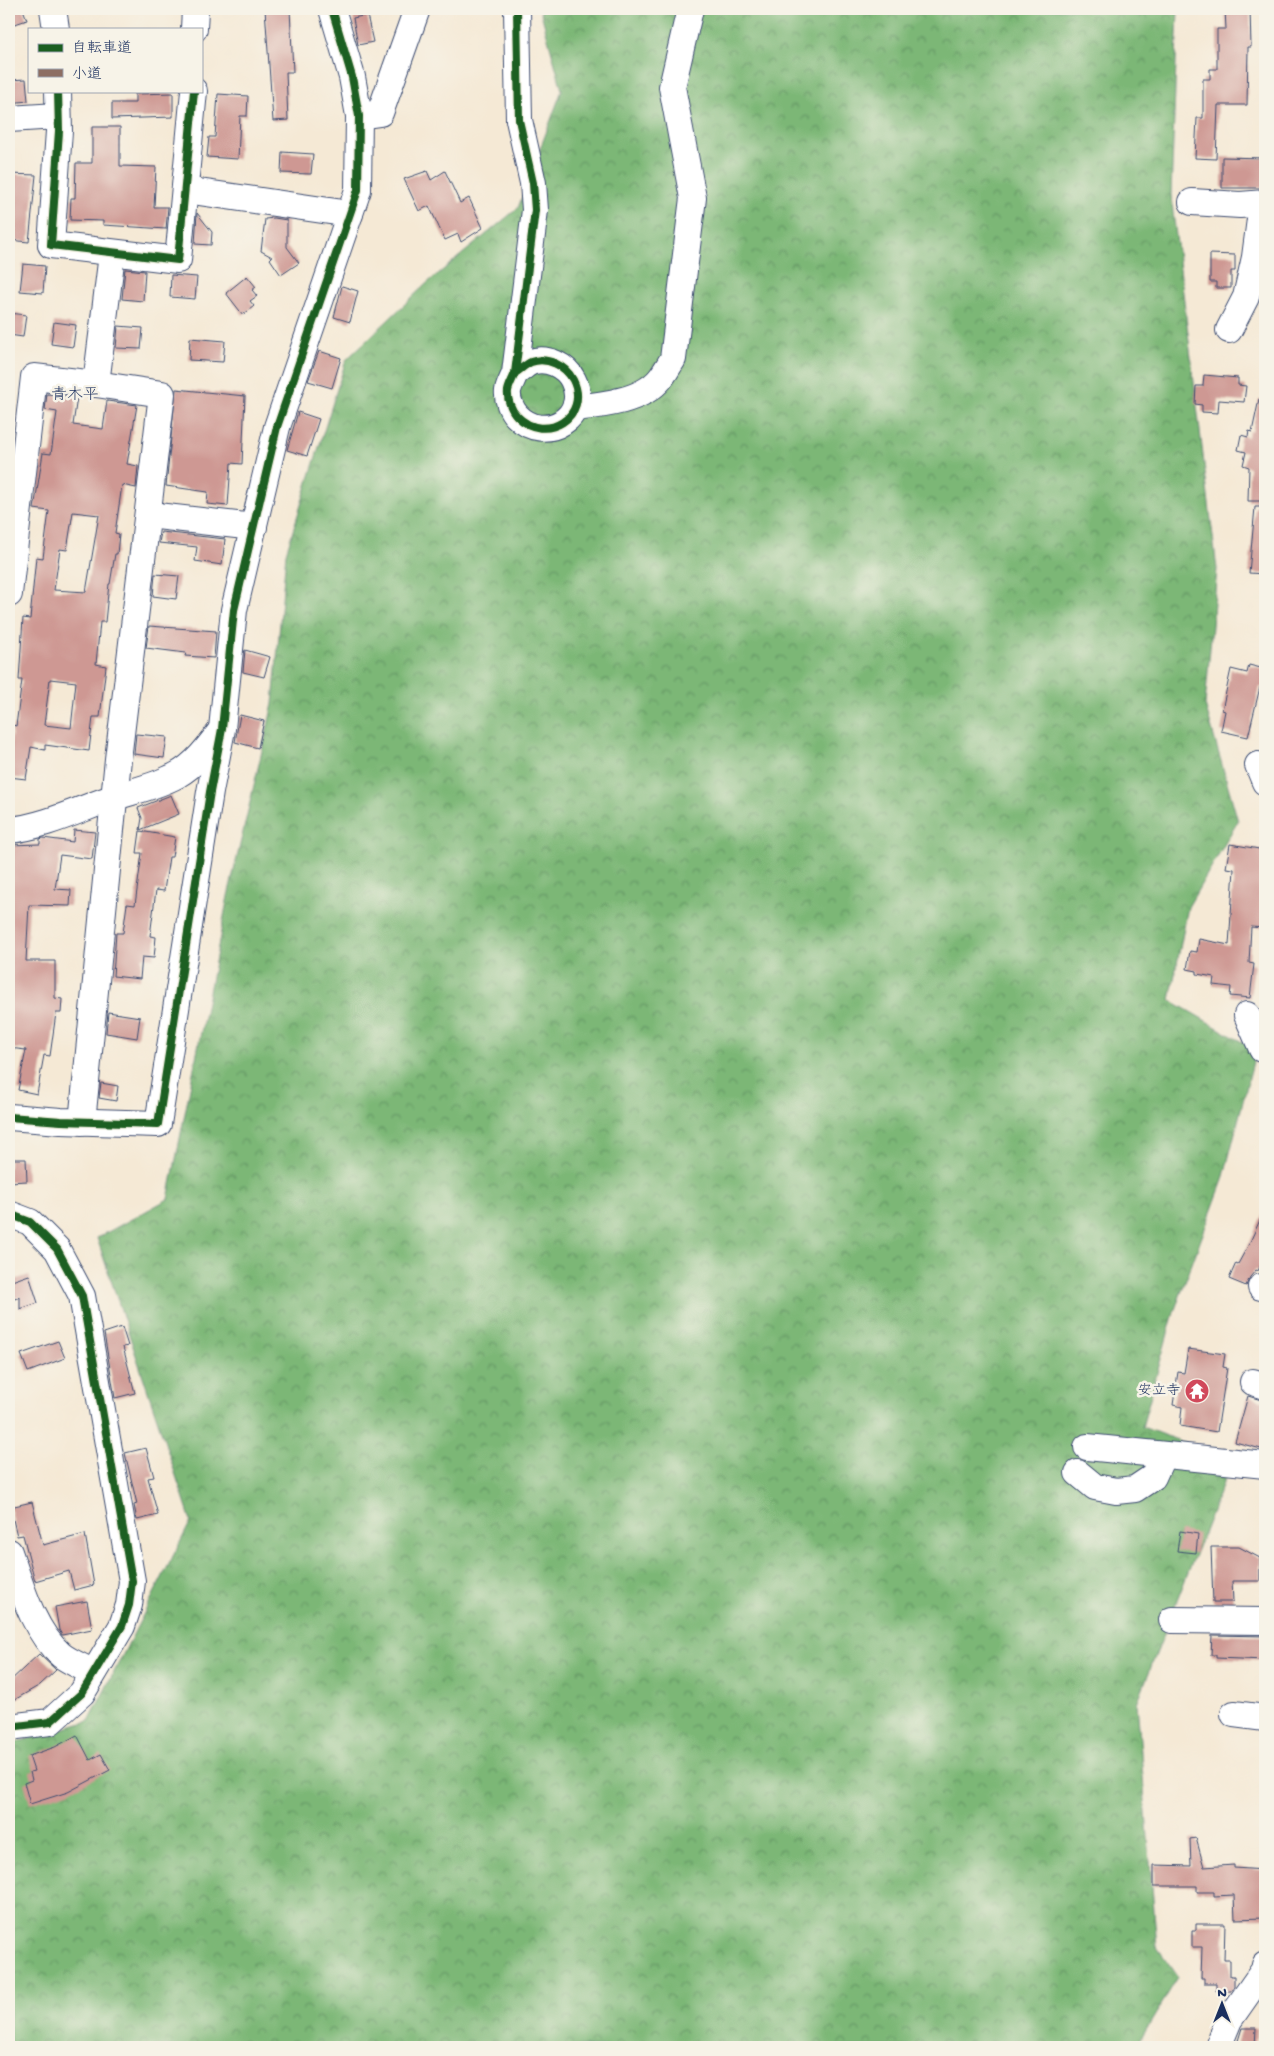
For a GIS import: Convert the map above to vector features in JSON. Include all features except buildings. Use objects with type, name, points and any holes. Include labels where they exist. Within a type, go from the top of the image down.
[{"type":"street","points":[[53,9],[56,28]]},
{"type":"street","points":[[194,9],[194,28]]},
{"type":"street","points":[[9,1117],[82,1122],[158,1124],[210,792],[222,729],[234,610],[277,427],[358,190],[359,116],[352,77],[332,9]]},
{"type":"street","points":[[359,116],[380,113],[417,9]]},
{"type":"street","points":[[515,373],[531,362],[541,361],[551,361],[568,370],[577,388],[575,408],[563,423],[545,430],[526,425],[512,411],[508,392],[515,373],[535,210],[533,183],[519,120],[517,9]]},
{"type":"street","points":[[575,408],[603,406],[638,394],[659,380],[673,359],[693,198],[672,87],[690,9]]},
{"type":"street","points":[[9,119],[58,103],[59,131],[51,245],[112,254],[178,260],[194,92]]},
{"type":"street","points":[[185,190],[350,214]]},
{"type":"street","points":[[1192,202],[1240,205],[1263,203],[1255,257],[1246,297],[1228,330]]},
{"type":"street","points":[[96,384],[112,254]]},
{"type":"street","points":[[9,594],[14,496],[34,378],[96,384],[162,394],[114,797],[82,1122]]},
{"type":"street","points":[[148,515],[254,527]]},
{"type":"street","points":[[9,830],[64,816],[114,797],[157,785],[179,774],[200,757],[222,729]]},
{"type":"street","points":[[1247,1015],[1262,1049],[1265,1049]]},
{"type":"street","points":[[9,1214],[30,1222],[57,1249],[82,1296],[132,1581],[129,1604],[122,1626],[92,1672],[82,1693],[50,1722],[9,1727]]},
{"type":"street","points":[[1087,1447],[1265,1465]]},
{"type":"street","points":[[1078,1473],[1095,1487],[1116,1491],[1135,1490],[1153,1477],[1163,1455]]},
{"type":"street","points":[[9,1552],[27,1601],[42,1631],[62,1655],[92,1672]]},
{"type":"street","points":[[1172,1620],[1265,1621]]},
{"type":"street","points":[[1234,1714],[1265,1718]]},
{"type":"street","points":[[1218,2047],[1229,2020],[1265,1966]]},
{"type":"green space","points":[[540,9],[1178,9],[1171,195],[1217,569],[1205,705],[1238,821],[1188,907],[1170,1000],[1256,1050],[1223,1180],[1174,1312],[1142,1427],[1232,1460],[1137,1703],[1157,1947],[1178,1977],[1136,2047],[9,2047],[9,1739],[14,1743],[89,1721],[191,1521],[97,1238],[168,1199],[228,896],[273,704],[286,553],[346,360],[426,284],[518,208],[562,90]]},
{"type":"cycle path","points":[[9,1117],[61,1121],[158,1124],[210,792],[222,729],[234,610],[277,427],[358,190],[359,116],[352,77],[332,9]]},
{"type":"cycle path","points":[[515,373],[537,360],[549,361],[566,370],[573,380],[577,393],[576,405],[571,415],[552,427],[540,428],[528,424],[517,416],[511,408],[508,397],[515,373],[535,210],[533,183],[519,120],[517,9]]},
{"type":"cycle path","points":[[58,92],[59,131],[51,245],[178,260],[194,92]]},
{"type":"cycle path","points":[[9,1214],[30,1222],[57,1249],[82,1296],[132,1581],[129,1605],[122,1626],[82,1693],[50,1722],[9,1727]]},
{"type":"place","name":"安立寺","points":[[1197,1391]]},
{"type":"district","name":"青木平","points":[[75,396]]}]
